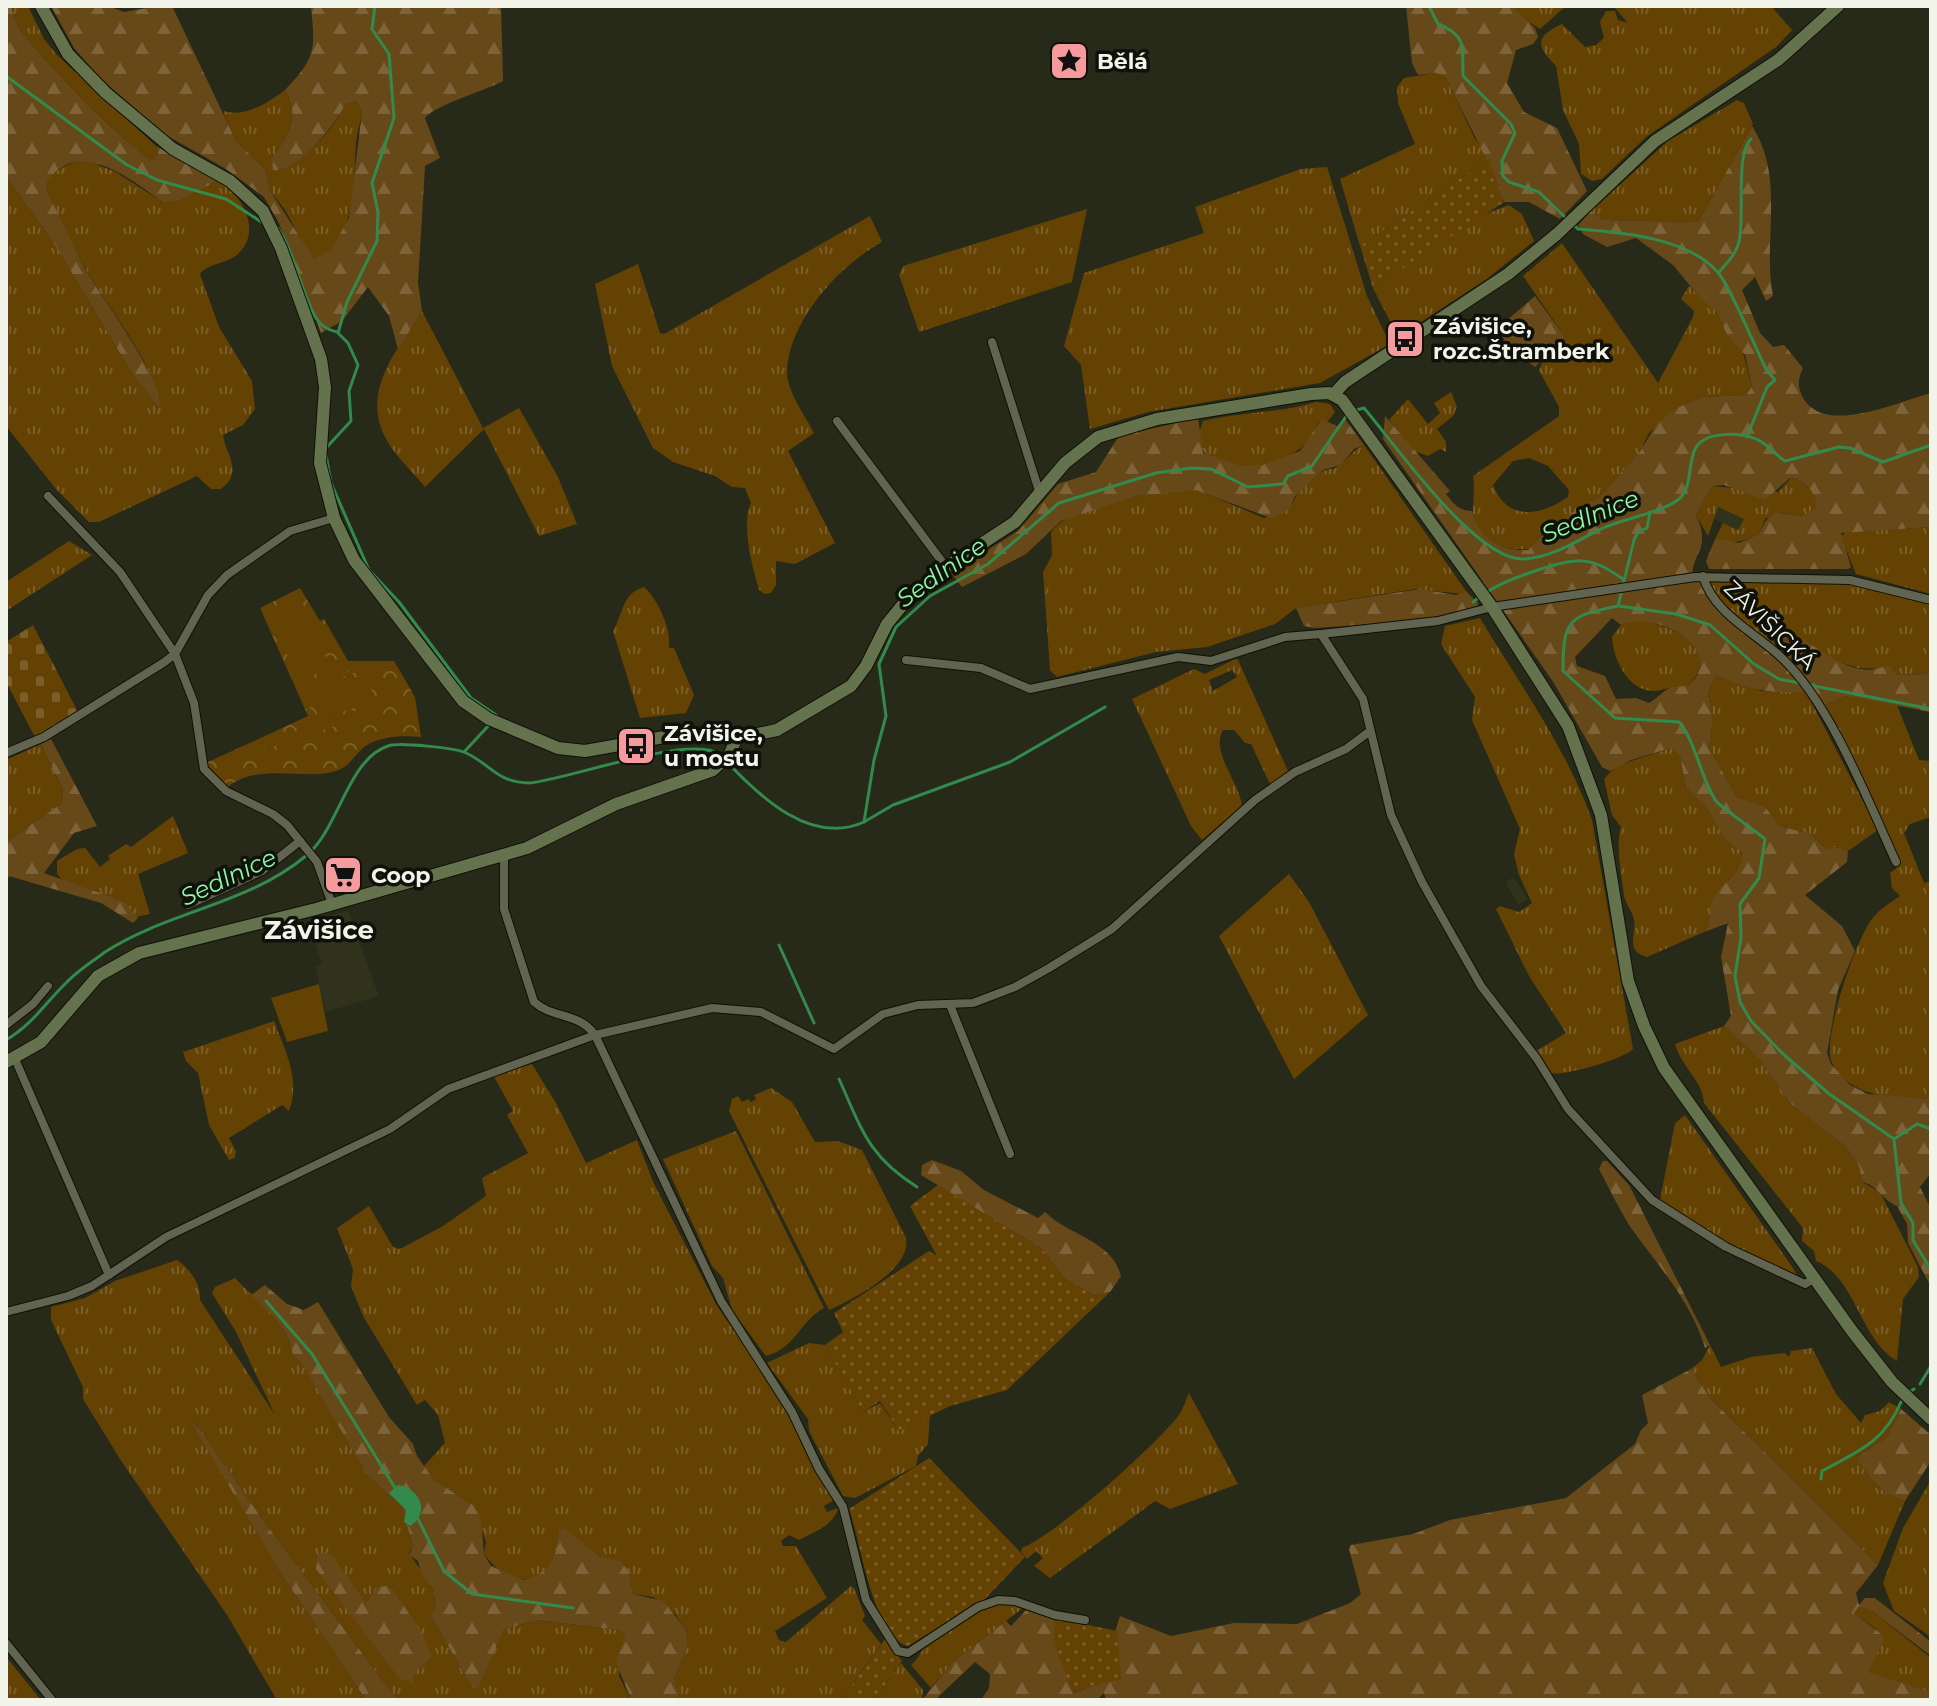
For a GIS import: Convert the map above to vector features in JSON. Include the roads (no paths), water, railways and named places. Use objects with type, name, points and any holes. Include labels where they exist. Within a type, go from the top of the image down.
[{"type":"main road","points":[[41,6],[68,54],[106,93],[173,149],[230,181],[258,205],[273,229],[321,359],[325,387],[319,455],[334,518],[360,571],[463,701],[492,720],[571,751],[681,734],[737,736],[777,730],[845,690],[862,673],[899,609],[946,567],[1007,528],[1077,451],[1098,437],[1127,426],[1311,394],[1334,394],[1346,404],[1492,607],[1557,705],[1587,769],[1604,827],[1625,970],[1653,1047],[1690,1108],[1813,1279],[1882,1370],[1931,1419]]},
{"type":"main road","points":[[1334,394],[1345,382],[1508,274],[1557,234],[1655,141],[1778,60],[1838,6]]},
{"type":"main road","points":[[10,1061],[46,1037],[98,976],[139,953],[332,904],[504,855],[553,837],[616,804],[720,766],[733,750],[737,736]]},
{"type":"street","points":[[992,342],[1040,495]]},
{"type":"street","points":[[837,421],[946,567]]},
{"type":"street","points":[[48,496],[120,572],[175,654],[194,703],[204,769],[226,791],[273,814],[302,843],[317,862],[332,904]]},
{"type":"street","points":[[6,753],[44,737],[175,654],[208,595],[227,575],[290,531],[334,518]]},
{"type":"street","points":[[906,660],[981,668],[1030,689],[1178,657],[1211,661],[1285,637],[1438,621],[1492,607],[1703,576]]},
{"type":"street","name":"ZÁVIŠICKÁ","points":[[1896,862],[1806,683],[1781,656],[1714,600],[1703,576],[1850,580],[1931,600]]},
{"type":"street","points":[[1321,634],[1363,699],[1391,815],[1422,882],[1481,986],[1537,1059],[1568,1109],[1635,1183],[1662,1207],[1754,1261],[1805,1284],[1813,1279]]},
{"type":"street","points":[[6,1312],[68,1296],[109,1275],[166,1237],[390,1129],[448,1089],[595,1035],[712,1008],[761,1012],[834,1049],[883,1014],[918,1005],[973,1003],[1015,987],[1112,929],[1255,800],[1295,772],[1346,749],[1370,731]]},
{"type":"street","points":[[188,905],[262,871],[302,843]]},
{"type":"street","points":[[504,855],[504,909],[534,1002],[556,1014],[581,1020],[595,1035],[721,1301],[792,1412],[819,1469],[843,1507],[866,1600],[898,1651],[908,1653],[978,1607],[998,1600],[1015,1601],[1055,1615],[1085,1620]]},
{"type":"street","points":[[6,1025],[33,1004],[48,986]]},
{"type":"street","points":[[950,1005],[1010,1154]]},
{"type":"street","points":[[10,1061],[109,1275]]},
{"type":"street","points":[[6,1643],[52,1700]]},
{"type":"waterway","points":[[326,448],[351,421],[349,391],[358,365],[348,343],[338,333],[347,302],[377,241],[378,212],[372,183],[394,118],[389,54],[372,29],[375,6]]},
{"type":"waterway","points":[[1429,6],[1438,24],[1459,38],[1463,50],[1463,76],[1511,124],[1515,133],[1502,161],[1503,176],[1509,182],[1539,192],[1567,219]]},
{"type":"waterway","points":[[6,76],[127,165],[157,180],[226,199],[263,223]]},
{"type":"waterway","points":[[1719,272],[1739,242],[1743,158],[1751,139]]},
{"type":"waterway","points":[[1573,224],[1578,229],[1635,235],[1676,246],[1710,265],[1722,278],[1766,369],[1775,380],[1767,387],[1747,437]]},
{"type":"waterway","points":[[278,228],[316,318],[325,327],[337,332]]},
{"type":"waterway","name":"Sedlnice","points":[[1353,411],[1364,408],[1438,498],[1484,542],[1506,555],[1525,559],[1556,551],[1603,528],[1676,501],[1687,485],[1695,449],[1714,436],[1732,434],[1756,439],[1785,461],[1839,447],[1850,448],[1883,462],[1931,445]]},
{"type":"waterway","name":"Sedlnice","points":[[726,761],[754,789],[806,823],[825,828],[844,828],[864,822],[874,760],[886,716],[879,664],[896,627],[930,596],[988,564],[1059,503],[1156,473],[1191,468],[1211,469],[1248,487],[1283,484],[1288,476],[1312,466],[1347,415]]},
{"type":"waterway","points":[[326,455],[331,483],[369,570],[399,602],[471,698],[496,715],[494,718]]},
{"type":"waterway","points":[[1650,512],[1647,528],[1638,532],[1634,540],[1618,606],[1588,613],[1572,623],[1565,641],[1563,671],[1615,718],[1679,722],[1716,801],[1765,839],[1759,878],[1740,904],[1741,937],[1735,976],[1740,1002],[1751,1021],[1782,1053],[1828,1093],[1894,1139],[1901,1203],[1913,1223],[1913,1240],[1931,1270]]},
{"type":"waterway","points":[[1486,593],[1533,572],[1574,561],[1594,563],[1623,579]]},
{"type":"waterway","points":[[1473,602],[1480,597]]},
{"type":"waterway","points":[[1619,606],[1676,614],[1710,625],[1754,664],[1779,679],[1931,709]]},
{"type":"waterway","points":[[864,822],[893,805],[1010,762],[1105,707]]},
{"type":"waterway","points":[[465,751],[490,724]]},
{"type":"waterway","name":"Sedlnice","points":[[6,1040],[32,1020],[75,974],[105,952],[129,938],[259,885],[307,855],[328,828],[363,765],[374,753],[388,746],[415,745],[460,751],[509,780],[529,783],[686,749],[707,750],[721,756]]},
{"type":"waterway","points":[[779,945],[814,1023]]},
{"type":"waterway","points":[[839,1079],[877,1153],[917,1187]]},
{"type":"waterway","points":[[1894,1139],[1917,1124],[1931,1129]]},
{"type":"waterway","points":[[266,1301],[312,1354],[397,1491]]},
{"type":"waterway","points":[[1920,1384],[1931,1366]]},
{"type":"waterway","points":[[1821,1479],[1822,1471],[1859,1451],[1878,1436],[1887,1427],[1901,1402]]},
{"type":"waterway","points":[[418,1519],[444,1571],[472,1594],[573,1608]]},
{"type":"place","name":"Bělá","points":[[1069,61]]},
{"type":"place","name":"Závišice, rozc.Štramberk","points":[[1405,339]]},
{"type":"place","name":"Závišice, u mostu","points":[[636,746]]},
{"type":"place","name":"Coop","points":[[343,875]]},
{"type":"district","name":"Závišice","points":[[319,930]]}]
